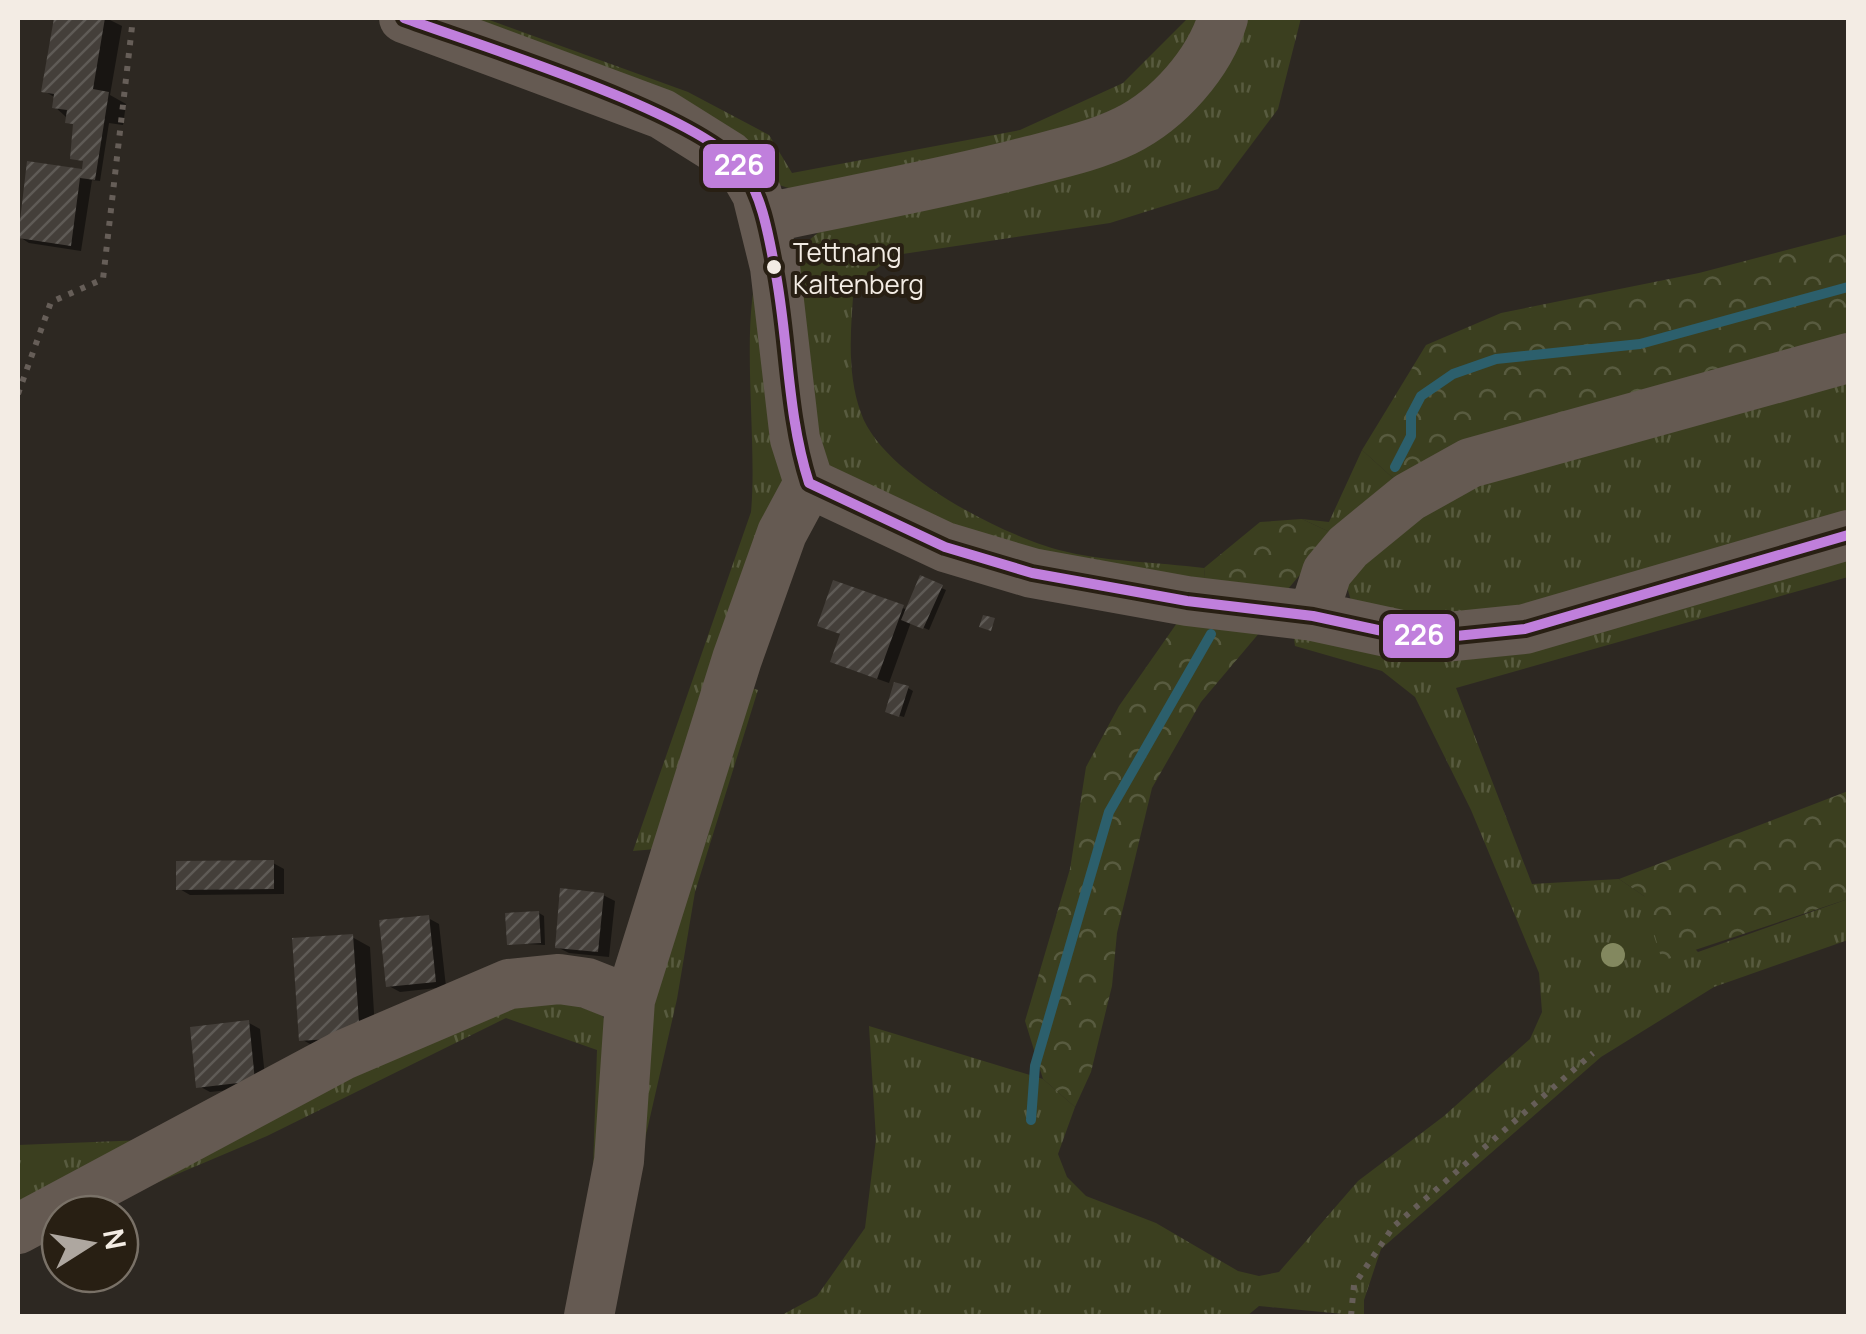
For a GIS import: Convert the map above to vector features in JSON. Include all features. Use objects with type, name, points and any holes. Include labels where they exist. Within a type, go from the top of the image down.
[{"type":"street","points":[[404,18],[662,114],[698,134],[742,168],[766,218],[792,424],[810,484],[782,533],[737,659],[630,1000],[619,1160],[589,1316]]},
{"type":"street","points":[[766,218],[967,177],[1112,137],[1166,103],[1204,58],[1223,18]]},
{"type":"street","points":[[1313,616],[1327,572],[1348,548],[1409,497],[1470,463],[1848,358]]},
{"type":"street","points":[[810,484],[944,548],[1017,570],[1416,636],[1524,629],[1848,535]]},
{"type":"street","points":[[18,1229],[344,1055],[509,984],[559,979],[587,984],[630,1000]]},
{"type":"path","points":[[18,394],[51,302],[104,279],[132,18]]},
{"type":"path","points":[[1351,1316],[1354,1285],[1393,1227],[1592,1052]]},
{"type":"green space","points":[[436,18],[484,18],[688,92],[769,135],[792,173],[1020,130],[1123,83],[1188,18],[1210,18],[1135,112],[801,192],[779,185]]},
{"type":"green space","points":[[1232,18],[1301,18],[1278,109],[1218,189],[1110,223],[896,255],[854,284],[851,332],[851,365],[861,413],[873,436],[917,479],[976,516],[1034,542],[1094,557],[1204,568],[1206,587],[1040,562],[839,480],[819,455],[792,265],[801,247],[827,225],[1096,152]]},
{"type":"green space","points":[[1848,234],[1848,346],[1404,488],[1362,450],[1426,345],[1501,313],[1699,273]]},
{"type":"green space","points":[[762,254],[784,488],[667,848],[633,851],[751,512],[751,311]]},
{"type":"green space","points":[[1848,371],[1848,526],[1481,621],[1352,604],[1347,587],[1350,565],[1439,495]]},
{"type":"green space","points":[[1362,450],[1404,488],[1334,534],[1302,519],[1329,522]]},
{"type":"green space","points":[[1302,519],[1334,534],[1278,601],[1206,587],[1204,568],[1260,522]]},
{"type":"green space","points":[[1848,547],[1848,577],[1456,688],[1532,884],[1619,879],[1644,896],[1698,952],[1848,899],[1848,940],[1714,987],[1601,1057],[1381,1249],[1364,1300],[1364,1316],[1259,1306],[1247,1316],[780,1316],[817,1296],[865,1228],[876,1139],[869,1026],[1043,1079],[1075,1107],[1058,1154],[1067,1177],[1086,1196],[1156,1223],[1238,1271],[1259,1276],[1279,1272],[1358,1181],[1444,1116],[1530,1039],[1542,1012],[1539,973],[1471,810],[1415,697],[1382,671],[1295,646],[1293,631],[1438,650]]},
{"type":"green space","points":[[1186,610],[1271,619],[1201,702],[1152,788],[1117,933],[1112,986],[1091,1072],[1075,1107],[1043,1079],[1025,1021],[1070,869],[1086,767],[1119,706]]},
{"type":"green space","points":[[745,686],[758,690],[695,892],[677,999],[643,1148],[657,967]]},
{"type":"green space","points":[[1848,791],[1848,899],[1662,961],[1644,896],[1619,879]]},
{"type":"green space","points":[[548,995],[602,1015],[613,1036],[593,1168],[597,1050],[506,1018],[267,1136],[130,1194],[118,1194],[296,1091]]},
{"type":"green space","points":[[170,1139],[63,1194],[40,1194],[40,1206],[18,1217],[18,1145]]},
{"type":"building","points":[[54,18],[105,18],[93,89],[109,92],[95,180],[80,178],[71,246],[18,238],[27,161],[82,169],[83,161],[70,159],[73,124],[65,123],[67,110],[52,108],[54,94],[41,92]]},
{"type":"building","points":[[920,575],[943,585],[923,629],[901,620]]},
{"type":"building","points":[[833,580],[904,605],[877,679],[830,662],[840,634],[817,626]]},
{"type":"building","points":[[983,615],[995,618],[991,631],[979,627]]},
{"type":"building","points":[[894,682],[909,686],[899,717],[885,712]]},
{"type":"building","points":[[274,860],[274,889],[176,890],[176,861]]},
{"type":"building","points":[[560,888],[604,893],[598,952],[555,948]]},
{"type":"building","points":[[539,911],[541,943],[507,945],[505,913]]},
{"type":"building","points":[[429,915],[436,982],[386,987],[379,920]]},
{"type":"building","points":[[353,934],[360,1037],[299,1041],[292,938]]},
{"type":"building","points":[[249,1020],[255,1081],[196,1088],[190,1027]]},
{"type":"waterway","points":[[1395,467],[1411,436],[1411,415],[1421,396],[1453,374],[1496,359],[1640,344],[1848,287]]},
{"type":"waterway","points":[[1031,1120],[1035,1066],[1109,812],[1211,634]]},
{"type":"transit line","name":"226","points":[[404,18],[638,105],[721,149],[744,171],[760,204],[769,240],[796,429],[809,483],[945,547],[1032,573],[1187,601],[1313,616],[1401,635],[1446,637],[1525,629],[1848,535]]},
{"type":"place","name":"Tettnang Kaltenberg","points":[[774,267]]}]
